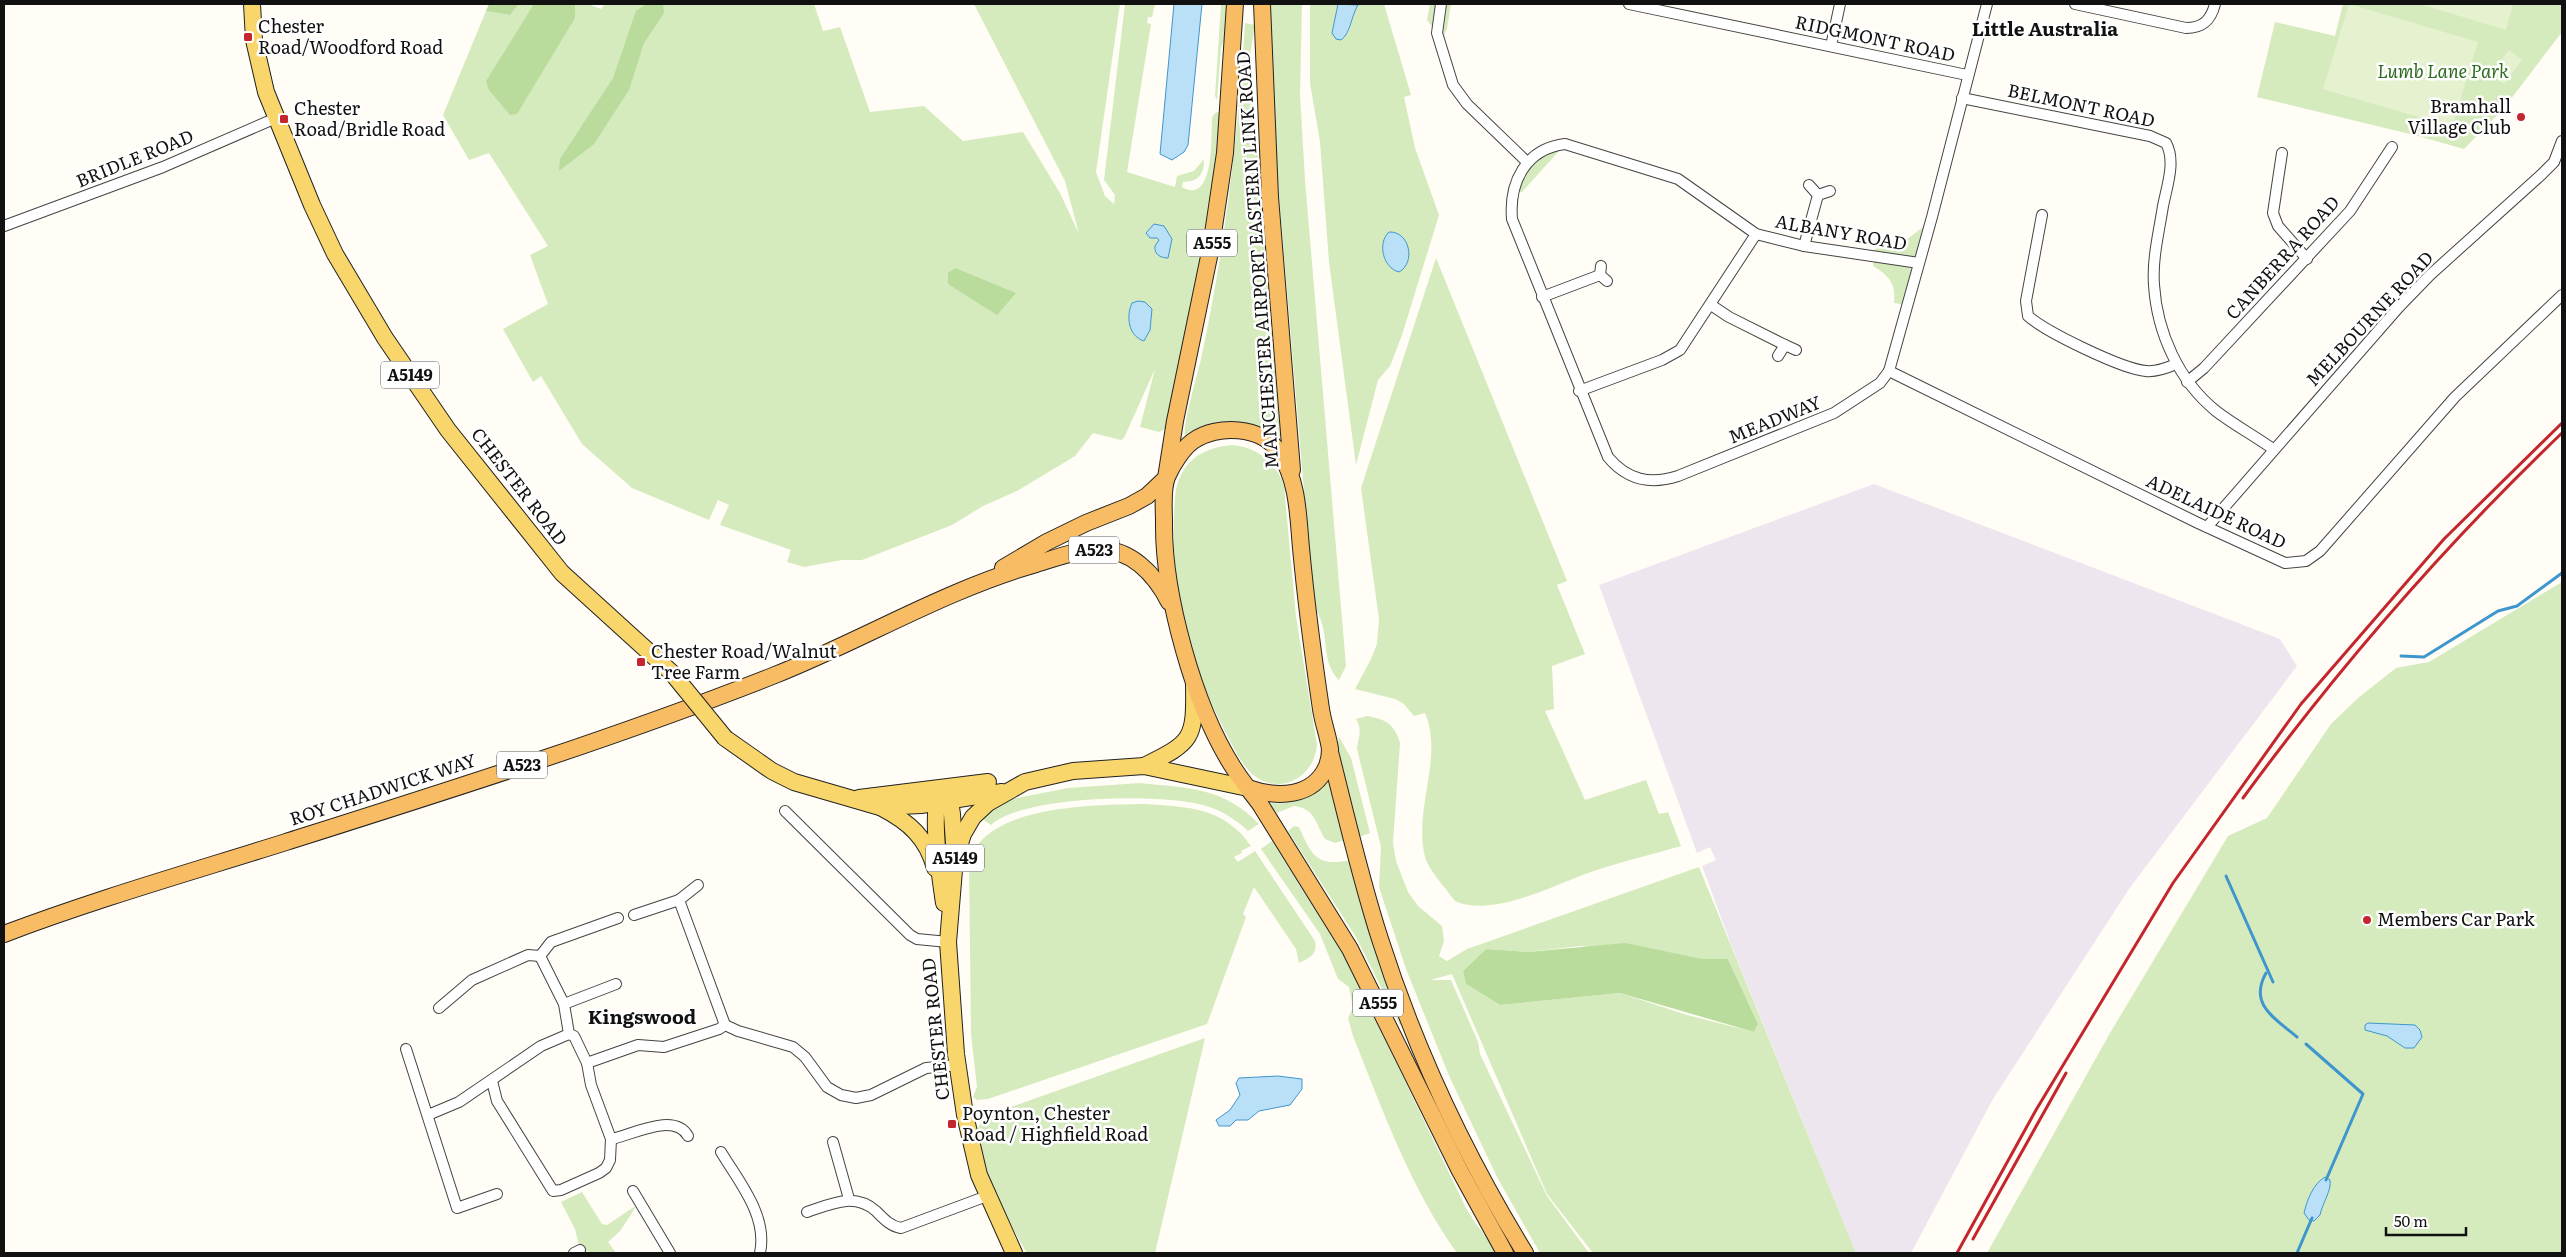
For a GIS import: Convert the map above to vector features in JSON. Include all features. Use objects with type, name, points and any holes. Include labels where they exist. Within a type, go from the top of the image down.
[{"type":"highway","name":"MANCHESTER AIRPORT EASTERN LINK ROAD","points":[[1166,478],[1211,247],[1225,153],[1235,4]]},
{"type":"highway","name":"MANCHESTER AIRPORT EASTERN LINK ROAD","points":[[1262,4],[1270,197],[1294,484]]},
{"type":"highway","name":"A555","points":[[1505,1253],[1460,1171],[1350,949],[1248,788],[1232,766],[1215,734],[1194,679],[1173,610],[1164,532],[1166,478],[1183,451],[1192,441],[1205,434],[1231,430],[1247,432],[1268,440],[1278,450],[1294,484],[1310,630],[1323,722],[1358,865],[1380,939],[1403,1003],[1440,1094],[1472,1163],[1525,1253]]},
{"type":"highway","name":"ROY CHADWICK WAY","points":[[1086,523],[1147,482],[1158,470],[1173,439]]},
{"type":"highway","name":"ROY CHADWICK WAY","points":[[991,577],[1024,555],[1086,523],[1129,506],[1147,496],[1166,478]]},
{"type":"highway","name":"ROY CHADWICK WAY","points":[[4,934],[118,894],[502,772],[668,714],[777,674],[991,577],[1074,553],[1098,549],[1122,552],[1138,562],[1153,578],[1163,590],[1173,610]]},
{"type":"highway","points":[[1248,788],[1274,794],[1300,792],[1319,779],[1327,766],[1330,752]]},
{"type":"main road","name":"CHESTER ROAD","points":[[253,7],[258,63],[276,118],[312,205],[336,254],[385,338],[448,430],[562,573],[672,673],[724,738],[772,771],[794,782],[880,807],[942,798],[1010,792]]},
{"type":"main road","points":[[1144,766],[1177,750],[1187,739],[1195,714],[1194,679]]},
{"type":"main road","points":[[852,799],[942,798],[996,781],[1025,782],[1073,771],[1144,766],[1248,788]]},
{"type":"main road","points":[[955,858],[963,834],[973,818],[988,803],[1025,782]]},
{"type":"main road","name":"CHESTER ROAD","points":[[942,798],[955,858],[948,936]]},
{"type":"main road","name":"CHESTER ROAD","points":[[942,798],[943,896],[958,1065],[965,1115],[987,1196],[1014,1253]]},
{"type":"main road","points":[[880,807],[908,822],[919,834],[932,856],[943,896]]},
{"type":"street","points":[[1441,4],[1437,33],[1452,85],[1468,104],[1527,162]]},
{"type":"street","name":"RIDGMONT ROAD","points":[[1629,4],[1967,75]]},
{"type":"street","points":[[1831,46],[1840,4]]},
{"type":"street","name":"MEADWAY","points":[[1527,162],[1516,181],[1511,207],[1512,219],[1608,457],[1627,475],[1654,482],[1678,476],[1834,413],[1880,383],[1889,371],[1987,4]]},
{"type":"street","points":[[2075,4],[2104,7],[2192,28],[2206,22],[2215,4]]},
{"type":"street","name":"BELMONT ROAD","points":[[1962,98],[2150,136],[2166,143],[2171,161],[2155,254],[2154,285],[2162,324],[2176,364],[2187,382],[2217,411],[2273,448]]},
{"type":"street","name":"BRIDLE ROAD","points":[[4,226],[163,167],[276,118]]},
{"type":"street","name":"MELBOURNE ROAD","points":[[2206,527],[2273,448],[2430,275],[2554,162],[2562,142]]},
{"type":"street","name":"ALBANY ROAD","points":[[1527,162],[1536,154],[1554,145],[1565,144],[1586,148],[1678,179],[1756,234],[1804,246],[1919,263]]},
{"type":"street","name":"CANBERRA ROAD","points":[[2187,382],[2204,368],[2350,211],[2392,147]]},
{"type":"street","points":[[2282,153],[2273,213],[2278,226],[2307,259]]},
{"type":"street","points":[[1809,185],[1818,195]]},
{"type":"street","points":[[1818,195],[1830,191]]},
{"type":"street","points":[[1804,246],[1818,195]]},
{"type":"street","points":[[2042,215],[2026,301],[2028,316],[2115,363],[2133,369],[2149,372],[2176,364]]},
{"type":"street","points":[[1580,391],[1662,360],[1680,350],[1756,234]]},
{"type":"street","points":[[1542,297],[1603,274]]},
{"type":"street","name":"ADELAIDE ROAD","points":[[1889,371],[2206,527],[2285,563],[2298,564],[2314,556],[2455,398],[2562,295]]},
{"type":"street","points":[[1711,305],[1730,317],[1796,350]]},
{"type":"street","points":[[1778,356],[1785,345]]},
{"type":"street","name":"CHESTER ROAD","points":[[786,811],[910,935],[917,938],[948,936]]},
{"type":"street","points":[[634,915],[678,900],[698,886]]},
{"type":"street","points":[[678,900],[725,1025],[738,1031],[793,1047],[805,1057],[826,1087],[856,1098],[871,1094],[926,1068],[958,1065]]},
{"type":"street","points":[[540,956],[551,942],[618,918]]},
{"type":"street","points":[[439,1008],[472,980],[528,955],[540,956]]},
{"type":"street","points":[[540,956],[564,1004],[569,1034]]},
{"type":"street","points":[[564,1004],[616,984]]},
{"type":"street","points":[[587,1064],[638,1045],[664,1047],[676,1044],[719,1029],[725,1025]]},
{"type":"street","points":[[428,1115],[459,1102],[541,1046],[569,1034],[574,1036],[587,1064],[591,1084],[611,1140],[610,1160],[606,1168],[561,1190],[553,1191],[497,1101],[492,1081]]},
{"type":"street","points":[[406,1049],[457,1208],[497,1194]]},
{"type":"street","points":[[611,1140],[654,1126],[678,1128],[685,1131],[688,1136]]},
{"type":"street","points":[[833,1142],[849,1199]]},
{"type":"street","points":[[721,1152],[752,1204],[761,1228],[760,1253]]},
{"type":"street","points":[[633,1191],[670,1253]]},
{"type":"street","points":[[807,1212],[849,1199],[871,1207],[893,1226],[901,1228],[987,1196]]},
{"type":"shaded area","points":[[1874,484],[2280,639],[2297,666],[2129,889],[1993,1099],[1911,1253],[1856,1253],[1732,947],[1702,866],[1716,860],[1710,847],[1697,853],[1599,585]]},
{"type":"green space","points":[[489,4],[519,4],[510,15],[486,11]]},
{"type":"green space","points":[[519,4],[588,4],[601,9],[605,4],[814,4],[823,31],[840,27],[870,112],[924,106],[963,141],[1023,132],[1060,193],[1079,234],[1065,181],[974,4],[1120,4],[1096,172],[1105,196],[1114,204],[1115,195],[1104,180],[1125,4],[1155,4],[1152,17],[1148,17],[1147,23],[1151,24],[1127,172],[1175,187],[1177,176],[1194,171],[1204,159],[1200,176],[1197,179],[1183,182],[1182,187],[1193,190],[1200,187],[1206,178],[1209,166],[1212,118],[1215,113],[1221,111],[1223,116],[1202,257],[1165,429],[1159,432],[1140,427],[1155,369],[1124,438],[1121,440],[1093,433],[1075,456],[1017,491],[983,506],[952,525],[862,560],[842,560],[804,567],[787,562],[791,550],[720,525],[729,505],[718,500],[709,520],[632,488],[582,444],[541,376],[533,382],[503,329],[548,304],[530,255],[548,246],[489,153],[469,160],[443,115],[486,11],[510,15]]},
{"type":"green space","points":[[534,4],[575,4],[575,18],[517,114],[510,115],[489,90],[486,81]]},
{"type":"green space","points":[[646,4],[663,4],[664,13],[644,43],[629,90],[594,144],[559,171],[560,159],[613,78],[636,11]]},
{"type":"green space","points":[[1221,4],[1232,4],[1231,20],[1221,48],[1217,100],[1215,96]]},
{"type":"green space","points":[[1268,4],[1302,4],[1300,94],[1305,180],[1346,666],[1339,680],[1328,661],[1324,632],[1313,598],[1274,136]]},
{"type":"green space","points":[[1310,4],[1338,4],[1336,10],[1348,33],[1357,4],[1384,4],[1411,95],[1404,97],[1415,148],[1439,215],[1402,335],[1390,366],[1378,380],[1356,465],[1329,262],[1320,142],[1310,83]]},
{"type":"green space","points":[[1430,4],[1451,4],[1447,29],[1440,43],[1437,33],[1427,20]]},
{"type":"green space","name":"Lumb Lane Park","points":[[2343,4],[2562,4],[2562,32],[2504,108],[2464,149],[2257,97],[2275,22],[2335,36]]},
{"type":"green space","points":[[2349,4],[2478,42],[2452,127],[2323,89]]},
{"type":"green space","points":[[2420,4],[2513,4],[2506,30]]},
{"type":"green space","points":[[1245,23],[1255,25],[1250,55],[1280,436],[1278,438],[1268,431],[1244,423],[1219,422],[1195,429],[1185,436],[1186,422],[1201,359],[1224,234],[1239,108]]},
{"type":"green space","points":[[2509,50],[2522,60],[2504,84],[2491,74]]},
{"type":"green space","points":[[1555,145],[1559,151],[1522,192],[1513,194],[1519,172]]},
{"type":"green space","points":[[1922,228],[1928,230],[1907,305],[1894,303],[1894,291],[1891,281],[1884,273],[1873,266],[1875,249],[1899,245]]},
{"type":"green space","points":[[1436,258],[1567,581],[1557,585],[1585,654],[1552,666],[1554,709],[1545,711],[1585,800],[1646,780],[1659,814],[1668,812],[1681,846],[1600,869],[1528,896],[1489,905],[1471,905],[1455,901],[1434,873],[1425,857],[1422,839],[1431,748],[1430,730],[1425,713],[1414,716],[1404,704],[1395,699],[1355,689],[1377,644],[1379,619],[1361,488]]},
{"type":"green space","points":[[955,268],[1016,293],[997,315],[948,284],[948,273]]},
{"type":"green space","points":[[1232,445],[1250,449],[1264,457],[1276,470],[1284,486],[1296,617],[1317,745],[1309,768],[1301,776],[1281,784],[1259,779],[1249,771],[1235,751],[1201,679],[1192,653],[1185,626],[1176,573],[1174,518],[1178,482],[1184,469],[1195,458],[1209,450]]},
{"type":"green space","points":[[2562,582],[2562,1253],[1987,1253],[2110,1033],[2228,836],[2267,818],[2331,724],[2358,698],[2396,668],[2429,662]]},
{"type":"green space","points":[[1367,716],[1384,721],[1392,727],[1398,737],[1400,743],[1393,843],[1396,861],[1408,892],[1418,906],[1442,926],[1444,941],[1439,956],[1447,961],[1467,949],[1699,867],[1856,1253],[1593,1253],[1547,1194],[1452,974],[1430,980],[1451,980],[1478,1042],[1480,1054],[1547,1196],[1589,1253],[1540,1253],[1497,1177],[1450,1078],[1406,969],[1379,887],[1381,847],[1357,749],[1360,731],[1356,719]],"holes":[[[1580,946],[1702,959],[1728,959],[1758,1024],[1754,1032],[1687,1015],[1620,993],[1500,1005],[1466,984],[1463,971],[1486,949],[1528,952]]]},
{"type":"green space","points":[[1339,737],[1351,758],[1370,833],[1359,837],[1340,773],[1338,760]]},
{"type":"green space","points":[[1327,774],[1345,840],[1335,843],[1325,839],[1314,818],[1307,810],[1294,806],[1277,813],[1269,803],[1288,802],[1302,797]]},
{"type":"green space","points":[[1140,783],[1204,791],[1232,803],[1259,824],[1248,831],[1227,815],[1203,805],[1183,801],[1125,798],[1061,802],[1008,815],[991,825],[979,817],[999,803],[1017,798],[1068,788]]},
{"type":"green space","points":[[1145,804],[1190,808],[1217,816],[1229,823],[1251,846],[1234,857],[1238,862],[1255,851],[1315,941],[1314,952],[1310,957],[1299,963],[1296,949],[1254,887],[1243,914],[1246,917],[1207,1024],[988,1099],[977,1100],[973,1097],[977,1087],[971,1034],[969,863],[979,844],[996,829],[1018,819],[1044,812],[1099,805]]},
{"type":"green space","points":[[1294,826],[1299,827],[1312,852],[1317,857],[1330,862],[1351,860],[1406,1022],[1400,1025],[1356,937],[1288,831]]},
{"type":"green space","points":[[1272,841],[1346,959],[1466,1208],[1499,1253],[1457,1253],[1425,1202],[1399,1148],[1353,1036],[1348,1018],[1353,1008],[1349,987],[1338,979],[1320,934],[1261,849]]},
{"type":"green space","points":[[1625,943],[1702,959],[1728,959],[1758,1024],[1754,1032],[1620,993],[1500,1005],[1466,984],[1463,971],[1486,949],[1528,952]]},
{"type":"green space","points":[[1205,1038],[1155,1253],[1027,1253],[1012,1227],[988,1174],[979,1141],[978,1129],[986,1116]]},
{"type":"green space","points":[[582,1192],[602,1224],[607,1225],[637,1205],[620,1231],[608,1242],[616,1253],[594,1253],[580,1250],[575,1229],[561,1202]]},
{"type":"water","points":[[1174,4],[1202,4],[1188,145],[1184,152],[1172,160],[1160,154]]},
{"type":"water","points":[[1338,4],[1358,5],[1349,29],[1341,40],[1336,39],[1332,33]]},
{"type":"water","points":[[1154,224],[1164,226],[1172,239],[1168,258],[1160,256],[1155,249],[1159,240],[1157,238],[1150,238],[1146,233]]},
{"type":"water","points":[[1389,232],[1396,233],[1402,237],[1408,248],[1408,262],[1399,272],[1389,266],[1384,255],[1383,242]]},
{"type":"water","points":[[1138,301],[1145,302],[1152,309],[1150,330],[1144,341],[1135,335],[1129,319],[1132,303]]},
{"type":"water","points":[[2368,1023],[2415,1025],[2420,1030],[2422,1037],[2414,1048],[2405,1048],[2387,1036],[2365,1030],[2365,1025]]},
{"type":"water","points":[[1278,1076],[1302,1079],[1302,1089],[1290,1105],[1259,1111],[1248,1120],[1236,1120],[1230,1126],[1219,1126],[1216,1120],[1230,1110],[1240,1095],[1236,1083],[1239,1078]]},
{"type":"water","points":[[2325,1177],[2330,1180],[2330,1184],[2320,1215],[2314,1221],[2309,1220],[2304,1213],[2307,1203],[2314,1188]]},
{"type":"waterway","points":[[2401,656],[2424,657],[2498,611],[2517,606],[2562,573]]},
{"type":"waterway","points":[[2226,876],[2273,982]]},
{"type":"waterway","points":[[2266,973],[2261,984],[2260,994],[2262,1003],[2273,1017],[2297,1037]]},
{"type":"waterway","points":[[2306,1044],[2363,1094],[2326,1180]]},
{"type":"waterway","points":[[2297,1253],[2312,1218]]},
{"type":"railway","points":[[1957,1253],[2036,1110],[2173,883],[2301,704],[2444,539],[2562,423]]},
{"type":"railway","points":[[2243,798],[2317,701],[2395,608],[2476,519],[2562,433]]},
{"type":"railway","points":[[1973,1239],[2066,1073]]},
{"type":"place","name":"Chester Road/Woodford Road","points":[[248,37]]},
{"type":"place","name":"Bramhall Village Club","points":[[2521,117]]},
{"type":"place","name":"Chester Road/Bridle Road","points":[[284,119]]},
{"type":"place","name":"Chester Road/Walnut Tree Farm","points":[[641,662]]},
{"type":"place","name":"Members Car Park","points":[[2367,920]]},
{"type":"place","name":"Poynton, Chester Road / Highfield Road","points":[[952,1124]]},
{"type":"district","name":"Little Australia","points":[[2045,29]]},
{"type":"district","name":"Kingswood","points":[[642,1017]]}]
